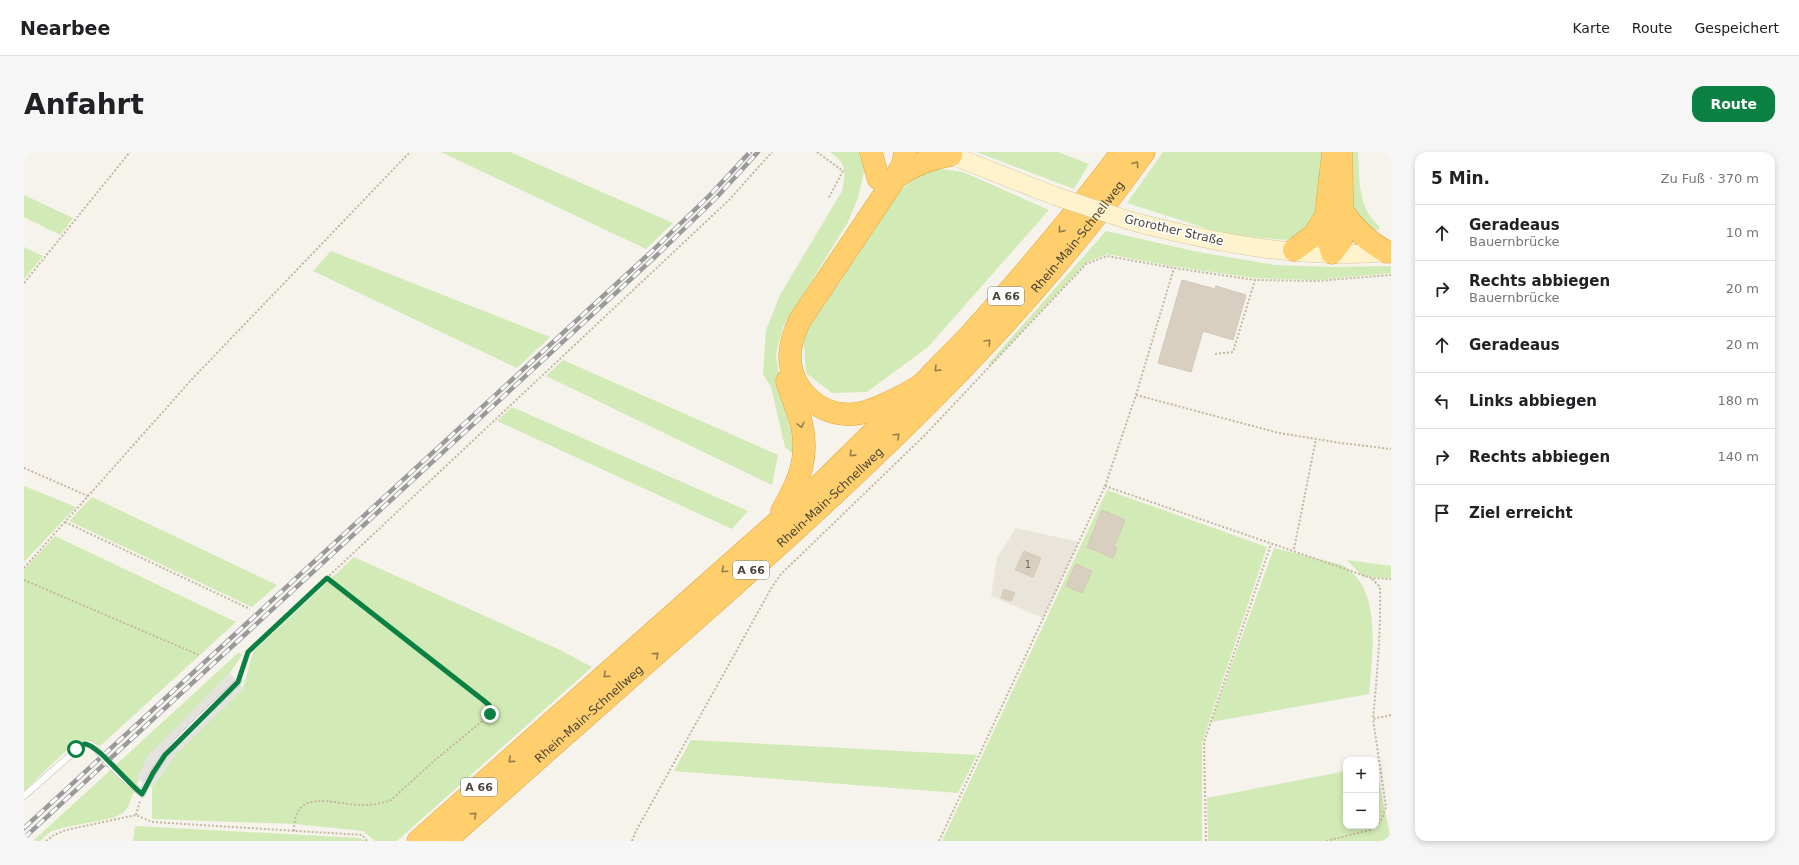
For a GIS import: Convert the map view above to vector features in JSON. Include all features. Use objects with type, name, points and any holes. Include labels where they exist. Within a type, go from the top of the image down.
[{"type":"highway","points":[[871,152],[887,178]]},
{"type":"highway","points":[[893,152],[887,178],[800,320],[791,346],[791,364],[796,382],[806,397],[821,408],[838,414],[847,415],[865,412],[919,387]]},
{"type":"highway","points":[[774,526],[799,480],[805,450],[802,426],[789,387],[784,364],[786,337],[798,311],[887,178],[903,164],[905,152]]},
{"type":"highway","name":"A 66","points":[[919,387],[1006,296],[1081,206],[1122,152]]},
{"type":"highway","name":"Rhein-Main-Schnellweg","points":[[445,841],[786,539],[909,424],[991,339],[1042,282],[1098,215],[1144,152]]},
{"type":"highway","points":[[1294,250],[1314,235],[1334,212],[1333,152]]},
{"type":"highway","points":[[1332,253],[1327,232],[1334,212],[1341,152]]},
{"type":"highway","points":[[887,178],[922,162],[947,154]]},
{"type":"highway","points":[[1334,212],[1374,245],[1389,252]]},
{"type":"highway","name":"Rhein-Main-Schnellweg","points":[[418,841],[824,481],[919,387]]},
{"type":"main road","name":"Grorother Straße","points":[[947,154],[1055,196],[1131,221],[1196,237],[1294,250],[1332,253],[1389,252]]},
{"type":"lane","points":[[24,796],[76,749],[85,744],[94,747],[118,773],[142,794],[165,755],[238,682]]},
{"type":"path","points":[[24,283],[130,152]]},
{"type":"path","points":[[24,568],[193,378],[410,152]]},
{"type":"path","points":[[238,682],[248,652],[718,211],[772,152]]},
{"type":"path","points":[[817,152],[843,171],[828,200]]},
{"type":"path","points":[[632,841],[696,721],[772,587],[782,574],[925,435],[1086,264],[1106,256],[1255,280],[1317,281],[1391,275]]},
{"type":"path","points":[[939,841],[1105,486],[1136,395],[1174,268]]},
{"type":"path","points":[[1215,354],[1233,352],[1255,280]]},
{"type":"path","points":[[1136,395],[1279,433],[1391,449]]},
{"type":"path","points":[[1294,549],[1316,439]]},
{"type":"path","points":[[24,468],[88,496]]},
{"type":"path","points":[[1105,486],[1371,578],[1391,579]]},
{"type":"path","points":[[65,522],[250,609]]},
{"type":"path","points":[[1206,841],[1204,742],[1271,544]]},
{"type":"path","points":[[294,830],[294,818],[298,811],[309,802],[328,801],[360,805],[382,803],[391,800],[435,760],[486,718],[491,711],[489,705],[483,700],[327,578]]},
{"type":"path","points":[[1326,841],[1370,830],[1377,826],[1384,816],[1386,807],[1372,719],[1379,652],[1380,587],[1371,578]]},
{"type":"path","points":[[24,580],[199,656]]},
{"type":"path","points":[[1372,719],[1391,715]]},
{"type":"path","points":[[136,815],[142,794]]},
{"type":"path","points":[[46,841],[54,834],[66,830],[136,815],[152,822],[362,835],[368,841]]},
{"type":"shaded area","points":[[1016,528],[1079,542],[1043,618],[991,596],[997,558]]},
{"type":"shaded area","points":[[230,673],[243,688],[175,755],[152,787],[137,779],[148,756]]},
{"type":"green space","points":[[441,152],[510,152],[673,223],[646,249]]},
{"type":"green space","points":[[830,152],[860,152],[864,172],[858,198],[848,222],[783,327],[776,354],[781,390],[794,445],[792,453],[785,447],[771,387],[763,374],[766,330],[780,295],[842,191],[844,169],[840,160]]},
{"type":"green space","points":[[976,152],[1058,152],[1089,164],[1074,189]]},
{"type":"green space","points":[[1163,152],[1327,152],[1321,195],[1315,214],[1309,227],[1299,236],[1285,240],[1224,234],[1127,203]]},
{"type":"green space","points":[[1347,152],[1358,152],[1363,201],[1372,218],[1379,226],[1379,230],[1368,226],[1360,219],[1355,210],[1350,186]]},
{"type":"green space","points":[[927,167],[963,172],[1049,210],[928,347],[867,392],[832,393],[806,373],[803,329],[893,197]]},
{"type":"green space","points":[[24,195],[73,218],[60,235],[24,217]]},
{"type":"green space","points":[[1106,231],[1198,252],[1275,265],[1332,267],[1391,266],[1391,273],[1317,280],[1254,278],[1171,266],[1107,254],[1086,263],[990,366],[988,364]]},
{"type":"green space","points":[[24,247],[43,256],[24,279]]},
{"type":"green space","points":[[331,251],[550,337],[517,368],[313,271]]},
{"type":"green space","points":[[563,360],[778,455],[772,485],[546,376]]},
{"type":"green space","points":[[512,407],[748,511],[732,529],[497,421]]},
{"type":"green space","points":[[24,486],[76,507],[24,562]]},
{"type":"green space","points":[[1107,490],[1267,547],[1202,743],[1202,841],[942,841]]},
{"type":"green space","points":[[92,497],[277,585],[252,607],[69,521]]},
{"type":"green space","points":[[55,536],[236,622],[100,746],[87,740],[74,743],[24,791],[24,570]]},
{"type":"green space","points":[[1274,548],[1340,564],[1356,577],[1365,591],[1370,607],[1372,625],[1373,643],[1369,694],[1211,722]]},
{"type":"green space","points":[[354,557],[558,649],[592,667],[397,841],[375,841],[363,831],[295,824],[152,819],[152,787],[175,755],[243,688],[253,652]]},
{"type":"green space","points":[[1347,560],[1391,566],[1391,578],[1363,577]]},
{"type":"green space","points":[[239,652],[242,655],[230,673],[148,756],[128,807],[123,813],[113,818],[62,828],[50,832],[40,841],[33,841]]},
{"type":"green space","points":[[691,740],[977,755],[958,793],[674,771]]},
{"type":"green space","points":[[1343,772],[1343,829],[1379,829],[1379,780],[1391,841],[1208,841],[1207,798]]},
{"type":"green space","points":[[135,826],[360,838],[365,841],[133,841]]},
{"type":"building","points":[[1182,280],[1215,289],[1216,286],[1246,295],[1233,340],[1203,331],[1191,372],[1158,363]]},
{"type":"building","points":[[1102,510],[1125,520],[1114,547],[1117,548],[1113,558],[1087,547]]},
{"type":"building","points":[[1024,551],[1041,558],[1033,577],[1015,570]]},
{"type":"building","points":[[1076,564],[1092,571],[1082,593],[1066,586]]},
{"type":"building","points":[[1004,589],[1015,593],[1011,601],[1001,598]]},
{"type":"railway","points":[[24,828],[651,252],[710,195],[750,152]]},
{"type":"railway","points":[[24,838],[656,256],[717,197],[758,152]]},
{"type":"route","points":[[76,749],[82,745],[90,744],[131,786],[142,794],[165,755],[238,682],[248,652],[327,578],[381,622],[426,655],[489,705],[491,711],[490,714]]}]
